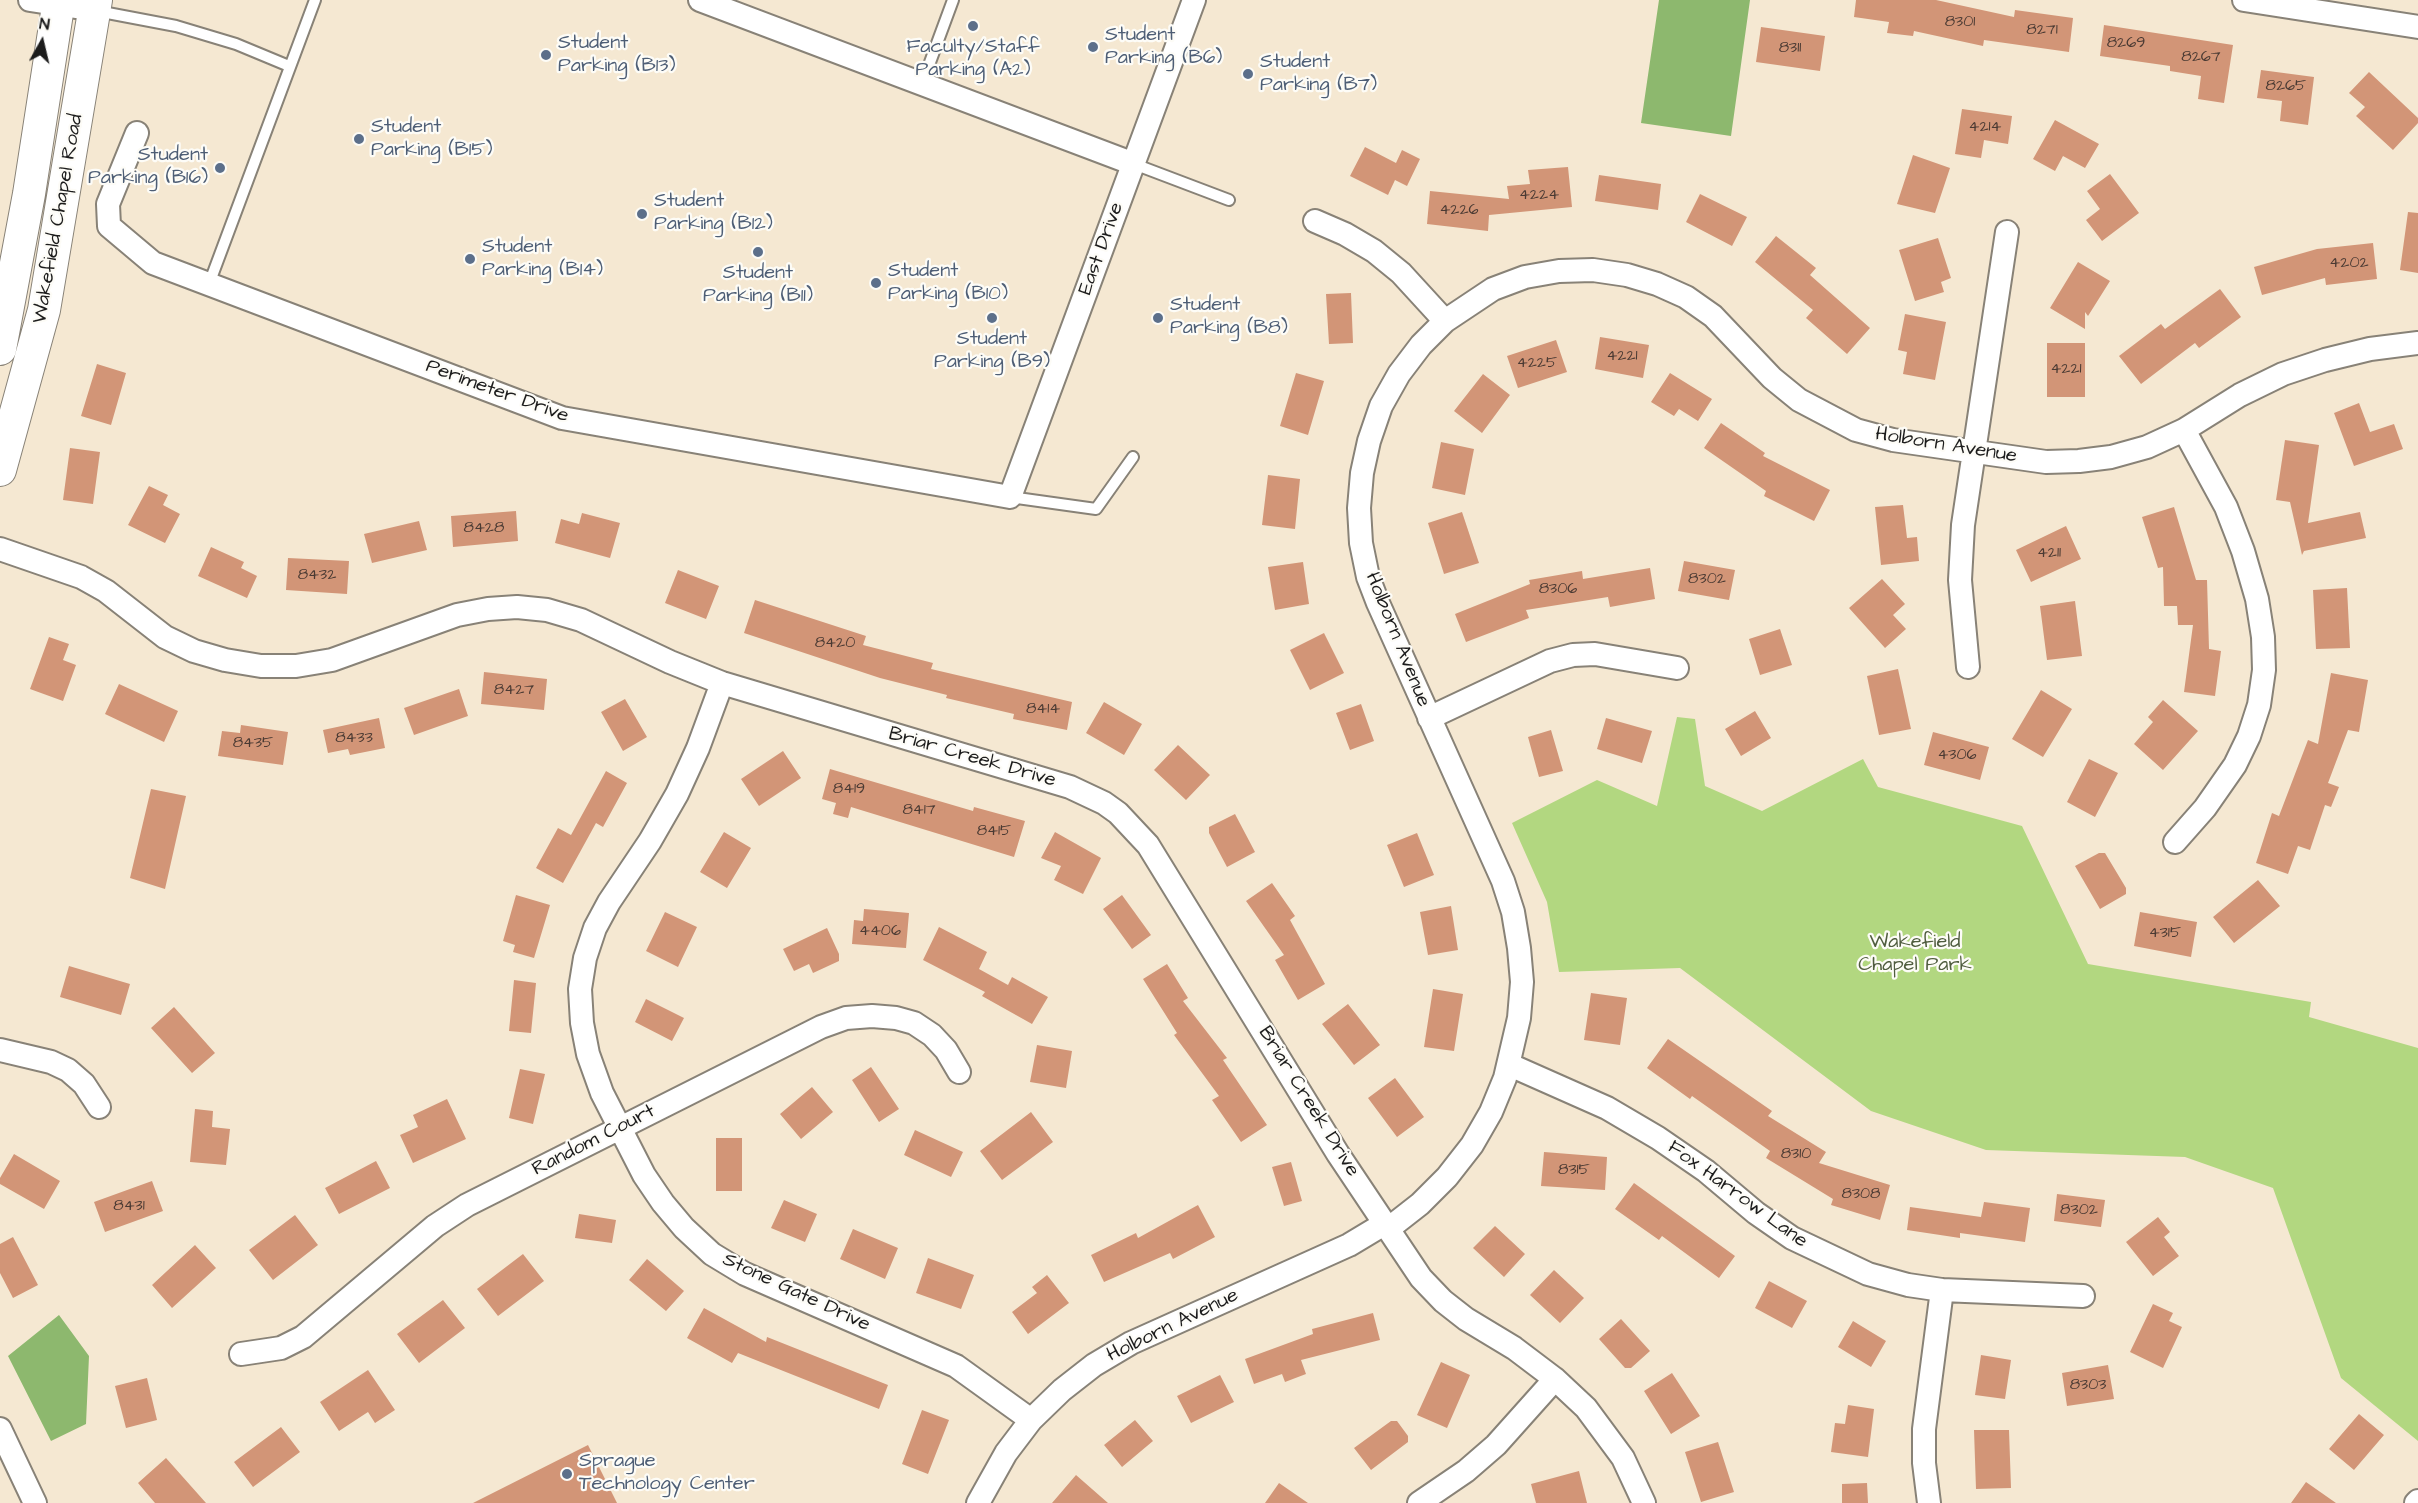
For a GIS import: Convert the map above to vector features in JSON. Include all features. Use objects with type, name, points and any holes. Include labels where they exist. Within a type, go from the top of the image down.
[{"type":"main road","name":"Wakefield Chapel Road","points":[[0,349],[29,194],[49,1]]},
{"type":"main road","name":"Wakefield Chapel Road","points":[[0,470],[46,299],[96,5]]},
{"type":"street","points":[[700,0],[1134,164]]},
{"type":"street","name":"East Drive","points":[[1010,497],[1194,0]]},
{"type":"street","points":[[2244,0],[2418,27]]},
{"type":"street","points":[[49,1],[96,5]]},
{"type":"street","name":"Perimeter Drive","points":[[137,133],[108,204],[109,226],[153,263],[562,418],[1010,497]]},
{"type":"street","points":[[1315,221],[1374,251],[1401,273],[1445,321]]},
{"type":"street","points":[[1968,668],[1960,580],[1963,525],[2007,232]]},
{"type":"street","name":"Holborn Avenue","points":[[978,1503],[1006,1453],[1031,1420],[1062,1390],[1094,1365],[1131,1343],[1349,1245],[1386,1226],[1420,1204],[1447,1177],[1472,1145],[1491,1112],[1510,1065],[1519,1018],[1522,982],[1513,912],[1503,881],[1368,577],[1361,543],[1359,508],[1362,473],[1368,441],[1381,406],[1404,366],[1445,321],[1467,304],[1493,289],[1525,278],[1559,271],[1593,270],[1627,275],[1667,288],[1713,316],[1772,378],[1799,400],[1856,430],[1893,440],[2046,462],[2111,457],[2147,447],[2184,430],[2240,395],[2283,374],[2336,357],[2418,343]]},
{"type":"street","points":[[2175,842],[2205,808],[2235,765],[2250,736],[2259,705],[2264,670],[2260,618],[2243,551],[2226,507],[2184,430]]},
{"type":"street","name":"Briar Creek Drive","points":[[0,549],[81,577],[106,591],[165,637],[194,651],[225,660],[261,666],[296,666],[332,660],[457,615],[488,609],[517,607],[548,610],[581,620],[670,662],[722,683],[1070,787],[1118,813],[1148,845],[1338,1154],[1421,1278],[1443,1301],[1555,1379],[1601,1426],[1623,1458],[1644,1503]]},
{"type":"street","points":[[1429,718],[1550,661],[1573,655],[1595,654],[1677,668]]},
{"type":"street","name":"Stone Gate Drive","points":[[722,683],[698,748],[677,794],[650,841],[609,902],[585,958],[580,989],[582,1023],[588,1054],[602,1093],[663,1203],[684,1228],[712,1254],[745,1274],[956,1366],[1031,1420]]},
{"type":"street","name":"Random Court","points":[[241,1354],[281,1348],[303,1337],[435,1226],[467,1205],[820,1027],[846,1018],[872,1016],[896,1018],[914,1023],[932,1035],[946,1050],[959,1072]]},
{"type":"street","points":[[0,1050],[51,1062],[68,1070],[84,1084],[99,1107]]},
{"type":"street","name":"Fox Harrow Lane","points":[[1510,1065],[1567,1089],[1658,1138],[1706,1171],[1756,1214],[1792,1238],[1827,1257],[1868,1274],[1908,1285],[1942,1290],[2083,1296]]},
{"type":"street","points":[[1929,1503],[1924,1463],[1924,1429],[1942,1290]]},
{"type":"street","points":[[1419,1503],[1466,1472],[1496,1444],[1555,1379]]},
{"type":"street","points":[[0,1429],[35,1503]]},
{"type":"lane","points":[[209,284],[315,0]]},
{"type":"lane","points":[[922,84],[953,0]]},
{"type":"lane","points":[[96,5],[236,44],[289,66]]},
{"type":"lane","points":[[1134,164],[1229,200]]},
{"type":"lane","points":[[1010,497],[1096,509],[1133,457]]},
{"type":"green space","points":[[1659,0],[1750,0],[1731,136],[1641,123]]},
{"type":"green space","name":"Wakefield Chapel Park","points":[[1677,717],[1695,719],[1705,786],[1762,811],[1863,759],[1878,787],[2022,826],[2088,964],[2311,1002],[2309,1017],[2418,1048],[2418,1441],[2341,1378],[2273,1188],[2185,1157],[1986,1150],[1871,1111],[1680,968],[1559,972],[1547,902],[1512,823],[1597,780],[1657,806]]},
{"type":"green space","points":[[59,1315],[89,1356],[86,1424],[51,1441],[8,1356]]},
{"type":"building","points":[[1856,0],[1936,0],[2014,17],[2015,10],[2073,18],[2069,52],[1984,40],[1983,46],[1914,31],[1913,36],[1887,33],[1889,22],[1854,17]]},
{"type":"building","points":[[2104,25],[2233,45],[2224,103],[2198,99],[2201,76],[2170,71],[2170,66],[2100,56]]},
{"type":"building","points":[[1761,27],[1825,36],[1820,71],[1756,62]]},
{"type":"building","points":[[2261,70],[2314,77],[2308,125],[2280,121],[2282,101],[2257,98]]},
{"type":"building","points":[[2369,72],[2418,118],[2418,123],[2393,150],[2356,116],[2365,107],[2349,93]]},
{"type":"building","points":[[1962,109],[2012,116],[2008,144],[1984,140],[1981,158],[1955,154]]},
{"type":"building","points":[[2055,120],[2099,144],[2085,168],[2063,156],[2055,171],[2033,159]]},
{"type":"building","points":[[1365,147],[1396,163],[1402,150],[1420,159],[1407,186],[1395,180],[1388,195],[1350,176]]},
{"type":"building","points":[[1913,155],[1950,168],[1935,213],[1897,204]]},
{"type":"building","points":[[1568,167],[1572,207],[1489,215],[1488,231],[1427,224],[1430,191],[1509,199],[1507,186],[1530,184],[1528,170]]},
{"type":"building","points":[[2110,174],[2139,213],[2102,241],[2086,220],[2100,209],[2087,191]]},
{"type":"building","points":[[1599,175],[1661,184],[1658,210],[1595,201]]},
{"type":"building","points":[[1700,194],[1747,217],[1732,246],[1686,222]]},
{"type":"building","points":[[2408,212],[2418,213],[2418,273],[2400,270]]},
{"type":"building","points":[[1776,236],[1816,268],[1810,275],[1870,328],[1847,354],[1806,318],[1813,310],[1755,262]]},
{"type":"building","points":[[1938,238],[1951,278],[1941,282],[1944,292],[1915,301],[1899,250]]},
{"type":"building","points":[[2373,243],[2377,279],[2326,285],[2325,278],[2262,295],[2254,267],[2317,249]]},
{"type":"building","points":[[2078,262],[2110,281],[2088,316],[2085,312],[2085,329],[2050,308]]},
{"type":"building","points":[[2220,289],[2241,317],[2199,348],[2195,343],[2141,384],[2119,356],[2161,324],[2165,329]]},
{"type":"building","points":[[1351,293],[1353,343],[1329,344],[1326,294]]},
{"type":"building","points":[[1905,314],[1946,322],[1935,380],[1903,374],[1907,352],[1898,350]]},
{"type":"building","points":[[1600,337],[1649,345],[1643,378],[1595,369]]},
{"type":"building","points":[[1556,340],[1567,372],[1518,388],[1507,356]]},
{"type":"building","points":[[2047,343],[2085,343],[2085,397],[2047,397]]},
{"type":"building","points":[[97,364],[126,373],[111,425],[81,416]]},
{"type":"building","points":[[1296,373],[1324,381],[1308,435],[1280,426]]},
{"type":"building","points":[[1670,373],[1712,399],[1698,421],[1679,409],[1674,416],[1651,402]]},
{"type":"building","points":[[1483,374],[1510,395],[1482,433],[1454,411]]},
{"type":"building","points":[[2359,403],[2370,432],[2394,424],[2403,449],[2354,466],[2334,413]]},
{"type":"building","points":[[1721,423],[1765,453],[1763,456],[1830,490],[1814,521],[1764,496],[1766,491],[1704,448]]},
{"type":"building","points":[[2285,440],[2319,445],[2308,523],[2360,512],[2366,538],[2304,551],[2302,555],[2290,502],[2276,500]]},
{"type":"building","points":[[1441,442],[1474,449],[1465,495],[1432,488]]},
{"type":"building","points":[[70,448],[100,452],[93,504],[63,500]]},
{"type":"building","points":[[1268,475],[1300,479],[1295,529],[1262,525]]},
{"type":"building","points":[[149,486],[168,495],[163,505],[180,514],[165,543],[128,525]]},
{"type":"building","points":[[1903,505],[1907,538],[1917,537],[1919,561],[1881,565],[1875,507]]},
{"type":"building","points":[[2174,507],[2196,580],[2207,580],[2209,649],[2221,651],[2215,696],[2184,692],[2193,625],[2178,625],[2177,606],[2164,606],[2163,567],[2158,568],[2142,517]]},
{"type":"building","points":[[516,511],[518,541],[453,547],[451,516]]},
{"type":"building","points":[[1462,512],[1479,563],[1444,574],[1428,523]]},
{"type":"building","points":[[582,513],[620,523],[610,558],[555,543],[561,519],[579,524]]},
{"type":"building","points":[[419,521],[427,550],[372,563],[364,534]]},
{"type":"building","points":[[2066,526],[2081,559],[2031,582],[2016,550]]},
{"type":"building","points":[[211,547],[244,562],[241,568],[257,576],[247,598],[198,576]]},
{"type":"building","points":[[288,558],[349,561],[347,594],[286,590]]},
{"type":"building","points":[[1684,561],[1735,570],[1729,600],[1678,591]]},
{"type":"building","points":[[1303,562],[1309,604],[1275,610],[1268,567]]},
{"type":"building","points":[[1650,568],[1655,599],[1610,607],[1608,597],[1526,610],[1529,618],[1466,642],[1455,614],[1530,584],[1529,580],[1582,571],[1583,579]]},
{"type":"building","points":[[678,570],[719,586],[706,619],[665,603]]},
{"type":"building","points":[[1882,579],[1905,604],[1893,615],[1906,629],[1885,648],[1849,608]]},
{"type":"building","points":[[2347,588],[2350,648],[2316,649],[2313,590]]},
{"type":"building","points":[[755,600],[866,636],[863,645],[933,663],[931,669],[1072,702],[1067,730],[1013,719],[1014,714],[946,698],[947,695],[880,678],[744,633]]},
{"type":"building","points":[[2075,601],[2082,656],[2047,660],[2040,606]]},
{"type":"building","points":[[1780,629],[1792,665],[1760,675],[1749,639]]},
{"type":"building","points":[[1324,633],[1344,673],[1310,690],[1290,650]]},
{"type":"building","points":[[49,637],[69,644],[63,660],[76,665],[63,701],[30,689]]},
{"type":"building","points":[[1898,669],[1911,729],[1879,735],[1867,676]]},
{"type":"building","points":[[484,672],[547,679],[544,710],[481,704]]},
{"type":"building","points":[[2331,673],[2368,680],[2359,732],[2348,730],[2328,783],[2339,787],[2331,807],[2325,805],[2310,850],[2298,846],[2288,874],[2256,863],[2272,813],[2279,816],[2308,740],[2318,744]]},
{"type":"building","points":[[119,684],[178,711],[164,742],[105,714]]},
{"type":"building","points":[[459,689],[468,716],[414,735],[404,708]]},
{"type":"building","points":[[2041,690],[2072,709],[2043,757],[2012,739]]},
{"type":"building","points":[[625,699],[647,737],[623,751],[601,712]]},
{"type":"building","points":[[2163,700],[2198,731],[2163,770],[2134,744],[2153,722],[2148,717]]},
{"type":"building","points":[[1104,702],[1142,724],[1124,755],[1086,733]]},
{"type":"building","points":[[1361,704],[1374,741],[1350,750],[1336,713]]},
{"type":"building","points":[[1755,711],[1771,738],[1741,756],[1725,729]]},
{"type":"building","points":[[379,718],[385,748],[350,755],[348,749],[328,753],[323,730]]},
{"type":"building","points":[[1606,718],[1652,731],[1642,763],[1597,749]]},
{"type":"building","points":[[241,725],[288,732],[283,765],[218,756],[222,731],[240,733]]},
{"type":"building","points":[[1551,730],[1563,771],[1539,777],[1528,737]]},
{"type":"building","points":[[1933,732],[1989,747],[1980,780],[1924,765]]},
{"type":"building","points":[[1178,745],[1210,775],[1186,800],[1154,770]]},
{"type":"building","points":[[783,751],[801,778],[759,806],[741,779]]},
{"type":"building","points":[[2089,759],[2118,773],[2095,817],[2067,802]]},
{"type":"building","points":[[830,769],[973,811],[974,807],[1025,821],[1014,857],[851,807],[848,818],[833,814],[836,803],[822,799]]},
{"type":"building","points":[[606,771],[627,783],[603,827],[596,823],[563,883],[536,868],[558,828],[571,835]]},
{"type":"building","points":[[151,789],[186,796],[165,889],[130,878]]},
{"type":"building","points":[[1235,814],[1255,852],[1227,867],[1209,833],[1209,827]]},
{"type":"building","points":[[724,832],[751,848],[727,888],[700,872]]},
{"type":"building","points":[[1055,832],[1101,858],[1083,894],[1054,880],[1061,866],[1041,858]]},
{"type":"building","points":[[1417,833],[1434,875],[1404,887],[1387,845]]},
{"type":"building","points":[[2099,853],[2105,853],[2126,888],[2126,894],[2100,909],[2075,866]]},
{"type":"building","points":[[2258,880],[2280,906],[2234,943],[2213,917]]},
{"type":"building","points":[[1272,883],[1295,916],[1290,920],[1325,984],[1298,1000],[1275,960],[1284,955],[1246,901]]},
{"type":"building","points":[[516,895],[550,905],[534,958],[513,952],[515,945],[503,941]]},
{"type":"building","points":[[1122,895],[1151,935],[1132,949],[1103,909]]},
{"type":"building","points":[[1451,906],[1458,950],[1428,955],[1420,912]]},
{"type":"building","points":[[864,909],[909,913],[906,948],[852,944],[854,920],[863,921]]},
{"type":"building","points":[[665,912],[697,927],[678,967],[646,951]]},
{"type":"building","points":[[2140,912],[2197,922],[2191,957],[2134,946]]},
{"type":"building","points":[[939,927],[987,952],[979,969],[1008,985],[1012,977],[1048,997],[1032,1024],[982,996],[985,992],[923,960]]},
{"type":"building","points":[[827,928],[839,954],[839,961],[813,973],[809,964],[794,971],[783,949]]},
{"type":"building","points":[[1167,964],[1188,998],[1183,1001],[1227,1058],[1223,1060],[1267,1125],[1241,1142],[1212,1100],[1219,1096],[1174,1035],[1177,1033],[1143,979]]},
{"type":"building","points":[[69,966],[130,984],[121,1015],[60,997]]},
{"type":"building","points":[[514,980],[536,983],[531,1033],[509,1031]]},
{"type":"building","points":[[1433,989],[1463,994],[1454,1051],[1424,1047]]},
{"type":"building","points":[[1591,993],[1627,998],[1620,1045],[1584,1040]]},
{"type":"building","points":[[646,999],[684,1018],[672,1041],[635,1022]]},
{"type":"building","points":[[1348,1004],[1380,1045],[1354,1065],[1322,1024]]},
{"type":"building","points":[[174,1007],[215,1053],[192,1073],[151,1028]]},
{"type":"building","points":[[1668,1039],[1772,1111],[1768,1116],[1826,1152],[1819,1163],[1890,1185],[1880,1220],[1831,1205],[1833,1199],[1766,1158],[1770,1151],[1692,1096],[1690,1099],[1647,1068]]},
{"type":"building","points":[[1037,1045],[1072,1051],[1066,1088],[1030,1082]]},
{"type":"building","points":[[871,1067],[899,1109],[879,1122],[852,1080]]},
{"type":"building","points":[[520,1069],[545,1074],[533,1124],[509,1118]]},
{"type":"building","points":[[1395,1078],[1424,1117],[1397,1137],[1368,1098]]},
{"type":"building","points":[[812,1087],[833,1112],[801,1139],[780,1114]]},
{"type":"building","points":[[447,1099],[466,1139],[413,1163],[400,1135],[418,1127],[413,1115]]},
{"type":"building","points":[[195,1109],[213,1111],[212,1127],[230,1129],[226,1165],[190,1162]]},
{"type":"building","points":[[1031,1112],[1053,1142],[1002,1180],[980,1151]]},
{"type":"building","points":[[915,1130],[963,1152],[951,1177],[904,1155]]},
{"type":"building","points":[[716,1138],[742,1138],[742,1191],[716,1191]]},
{"type":"building","points":[[1544,1152],[1607,1157],[1605,1190],[1541,1186]]},
{"type":"building","points":[[14,1154],[60,1181],[44,1209],[0,1184],[0,1178]]},
{"type":"building","points":[[376,1161],[390,1188],[339,1214],[325,1188]]},
{"type":"building","points":[[1291,1162],[1302,1201],[1284,1206],[1272,1167]]},
{"type":"building","points":[[152,1181],[163,1211],[105,1232],[94,1202]]},
{"type":"building","points":[[1634,1183],[1735,1256],[1719,1278],[1662,1236],[1659,1240],[1615,1209]]},
{"type":"building","points":[[2057,1194],[2105,1200],[2101,1227],[2054,1221]]},
{"type":"building","points":[[784,1200],[817,1214],[805,1242],[771,1228]]},
{"type":"building","points":[[1984,1202],[2030,1208],[2025,1242],[1960,1233],[1960,1238],[1907,1230],[1910,1207],[1981,1217]]},
{"type":"building","points":[[1198,1205],[1215,1237],[1173,1259],[1170,1253],[1104,1282],[1091,1255],[1136,1233],[1138,1238]]},
{"type":"building","points":[[579,1214],[616,1220],[612,1243],[575,1238]]},
{"type":"building","points":[[295,1215],[318,1245],[273,1280],[249,1250]]},
{"type":"building","points":[[2158,1217],[2170,1232],[2164,1237],[2179,1256],[2153,1276],[2126,1242]]},
{"type":"building","points":[[1495,1226],[1525,1254],[1504,1277],[1473,1248]]},
{"type":"building","points":[[853,1229],[898,1248],[885,1279],[840,1259]]},
{"type":"building","points":[[13,1237],[38,1285],[13,1298],[0,1273],[0,1244]]},
{"type":"building","points":[[195,1245],[216,1268],[172,1308],[152,1285]]},
{"type":"building","points":[[523,1254],[544,1281],[498,1316],[477,1289]]},
{"type":"building","points":[[928,1258],[974,1275],[961,1309],[916,1293]]},
{"type":"building","points":[[647,1259],[684,1291],[666,1311],[629,1280]]},
{"type":"building","points":[[1554,1270],[1584,1298],[1560,1323],[1530,1295]]},
{"type":"building","points":[[1047,1275],[1069,1303],[1028,1334],[1012,1312],[1037,1293],[1032,1287]]},
{"type":"building","points":[[1769,1281],[1807,1301],[1792,1328],[1755,1308]]},
{"type":"building","points":[[443,1300],[465,1328],[419,1363],[397,1334]]},
{"type":"building","points":[[2153,1304],[2173,1313],[2169,1321],[2182,1327],[2163,1368],[2130,1352]]},
{"type":"building","points":[[704,1308],[766,1342],[767,1337],[888,1385],[879,1409],[738,1353],[732,1363],[687,1338]]},
{"type":"building","points":[[1373,1313],[1380,1340],[1301,1360],[1306,1374],[1285,1382],[1282,1374],[1254,1384],[1245,1359],[1313,1334],[1312,1329]]},
{"type":"building","points":[[1621,1319],[1650,1351],[1631,1368],[1625,1368],[1599,1339]]},
{"type":"building","points":[[1853,1321],[1886,1341],[1871,1367],[1838,1347]]},
{"type":"building","points":[[1981,1355],[2011,1360],[2005,1399],[1975,1395]]},
{"type":"building","points":[[1441,1362],[1470,1375],[1447,1428],[1417,1415]]},
{"type":"building","points":[[2108,1365],[2114,1399],[2067,1406],[2062,1373]]},
{"type":"building","points":[[368,1370],[395,1410],[375,1423],[368,1412],[339,1431],[320,1402]]},
{"type":"building","points":[[1672,1373],[1700,1416],[1671,1434],[1644,1391]]},
{"type":"building","points":[[1220,1375],[1234,1402],[1191,1423],[1177,1396]]},
{"type":"building","points":[[147,1378],[157,1420],[126,1428],[115,1386]]},
{"type":"building","points":[[1848,1405],[1874,1409],[1868,1457],[1831,1452],[1835,1423],[1845,1424]]},
{"type":"building","points":[[922,1410],[949,1420],[928,1474],[902,1464]]},
{"type":"building","points":[[2359,1414],[2384,1435],[2354,1470],[2329,1449]]},
{"type":"building","points":[[1135,1420],[1153,1441],[1122,1467],[1104,1445]]},
{"type":"building","points":[[1391,1421],[1397,1421],[1408,1436],[1408,1442],[1371,1470],[1354,1448]]},
{"type":"building","points":[[281,1427],[300,1452],[253,1487],[234,1462]]},
{"type":"building","points":[[1974,1430],[2009,1430],[2011,1488],[1976,1489]]},
{"type":"building","points":[[1718,1442],[1734,1492],[1701,1502],[1685,1452]]},
{"type":"building","name":"Sprague Technology Center","points":[[588,1445],[617,1503],[473,1503]]},
{"type":"building","points":[[166,1458],[206,1503],[155,1503],[138,1483]]},
{"type":"building","points":[[1579,1471],[1587,1503],[1536,1503],[1531,1484]]},
{"type":"building","points":[[1076,1475],[1108,1503],[1052,1503]]},
{"type":"building","points":[[2306,1482],[2336,1503],[2291,1503]]},
{"type":"building","points":[[1279,1483],[1308,1503],[1265,1503]]},
{"type":"building","points":[[1867,1483],[1868,1503],[1842,1503],[1842,1484]]},
{"type":"place","name":"Faculty/Staff Parking (A2)","points":[[973,26]]},
{"type":"place","name":"Student Parking (B6)","points":[[1093,47]]},
{"type":"place","name":"Student Parking (B13)","points":[[546,55]]},
{"type":"place","name":"Student Parking (B7)","points":[[1248,74]]},
{"type":"place","name":"Student Parking (B15)","points":[[359,139]]},
{"type":"place","name":"Student Parking (B16)","points":[[220,168]]},
{"type":"place","name":"Student Parking (B12)","points":[[642,214]]},
{"type":"place","name":"Student Parking (B11)","points":[[758,252]]},
{"type":"place","name":"Student Parking (B14)","points":[[470,259]]},
{"type":"place","name":"Student Parking (B10)","points":[[876,283]]},
{"type":"place","name":"Student Parking (B9)","points":[[992,318]]},
{"type":"place","name":"Student Parking (B8)","points":[[1158,318]]},
{"type":"place","name":"Sprague Technology Center","points":[[567,1474]]}]
